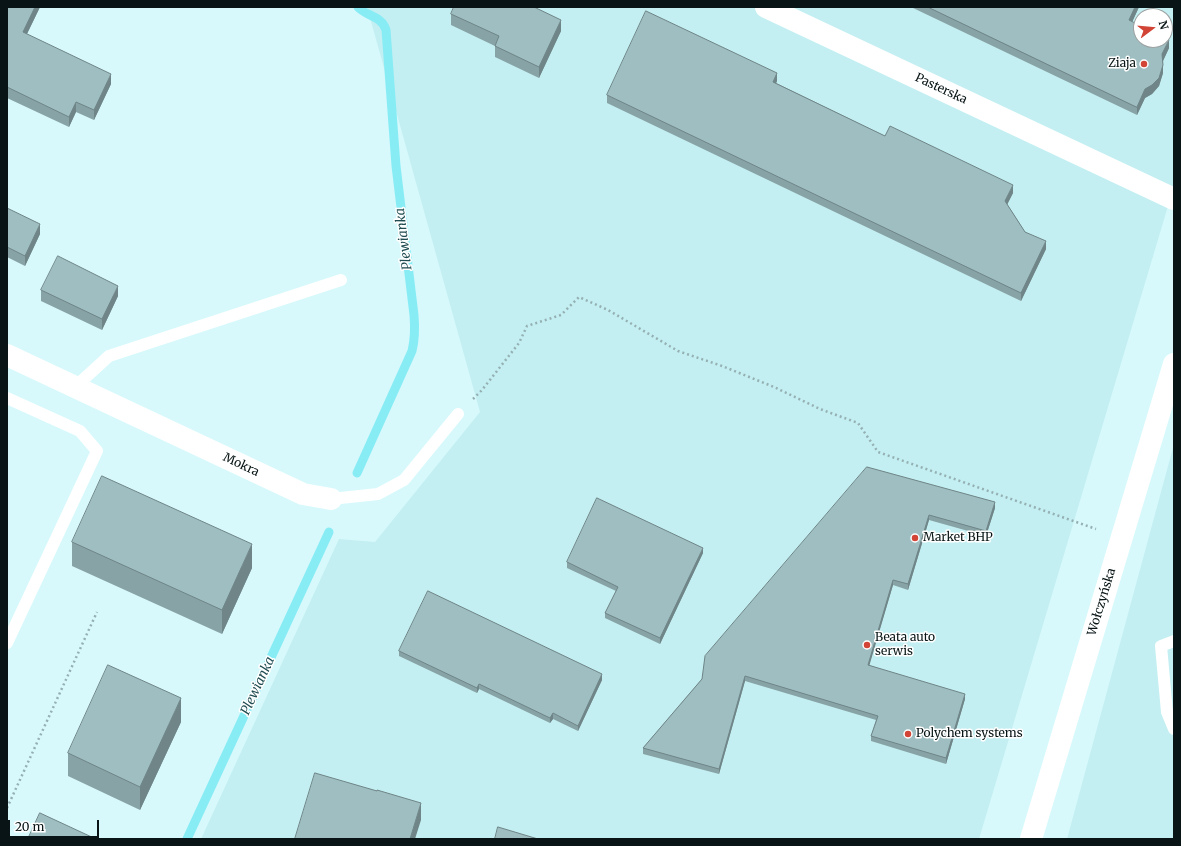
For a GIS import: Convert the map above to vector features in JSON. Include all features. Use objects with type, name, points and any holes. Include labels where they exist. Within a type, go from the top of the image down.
[{"type":"street","name":"Pasterska","points":[[766,7],[1174,199]]},
{"type":"street","name":"Mokra","points":[[7,355],[303,494],[331,499]]},
{"type":"street","name":"Wołczyńska","points":[[1031,839],[1174,364]]},
{"type":"lane","points":[[75,387],[109,356],[341,280]]},
{"type":"lane","points":[[7,398],[80,431],[97,451],[7,643]]},
{"type":"lane","name":"Mokra","points":[[331,499],[378,494],[404,480],[458,414]]},
{"type":"lane","points":[[1174,641],[1161,646],[1167,712],[1174,729]]},
{"type":"path","points":[[458,414],[482,390],[519,343],[527,326],[560,315],[579,297],[608,310],[678,351],[774,386],[820,408],[858,423],[878,452],[1122,538]]},
{"type":"path","points":[[7,808],[97,612]]},
{"type":"shaded area","points":[[367,7],[1174,7],[1174,186],[979,839],[201,839],[339,539],[375,542],[480,412]]},
{"type":"shaded area","points":[[1174,444],[1174,839],[1067,839]]},
{"type":"building","points":[[7,7],[35,7],[23,32],[111,74],[94,110],[76,102],[69,117],[7,87]]},
{"type":"building","points":[[454,7],[534,7],[561,20],[539,67],[495,46],[499,36],[451,14]]},
{"type":"building","points":[[928,7],[1135,7],[1133,8],[1129,20],[1133,22],[1133,48],[1165,48],[1162,54],[1163,65],[1159,78],[1145,89],[1137,107]]},
{"type":"building","points":[[646,11],[777,73],[773,82],[885,136],[890,126],[1013,185],[1005,201],[1025,232],[1046,241],[1021,293],[607,95]]},
{"type":"building","points":[[7,208],[40,224],[25,256],[7,247]]},
{"type":"building","points":[[58,256],[118,286],[102,319],[41,290]]},
{"type":"building","points":[[867,467],[995,502],[986,531],[929,515],[908,584],[893,580],[868,665],[965,694],[946,758],[871,736],[878,716],[745,676],[719,769],[643,748],[702,679],[705,656]]},
{"type":"building","points":[[102,476],[252,544],[222,610],[72,542]]},
{"type":"building","points":[[597,498],[703,548],[660,638],[605,613],[618,587],[567,562]]},
{"type":"building","points":[[428,591],[602,674],[578,726],[553,713],[550,718],[479,684],[477,688],[399,651]]},
{"type":"building","points":[[108,665],[181,698],[140,787],[68,753]]},
{"type":"building","points":[[315,773],[421,803],[410,839],[295,839]]},
{"type":"building","points":[[40,813],[96,839],[28,839]]},
{"type":"building","points":[[498,827],[538,839],[495,839]]},
{"type":"waterway","name":"Plewianka","points":[[357,473],[412,351],[415,328],[396,166],[386,30],[381,22],[358,7]]},
{"type":"waterway","name":"Plewianka","points":[[187,839],[329,532]]},
{"type":"place","name":"Ziaja","points":[[1144,64]]},
{"type":"place","name":"Market BHP","points":[[915,538]]},
{"type":"place","name":"Beata auto serwis","points":[[867,645]]},
{"type":"place","name":"Polychem systems","points":[[908,734]]}]
